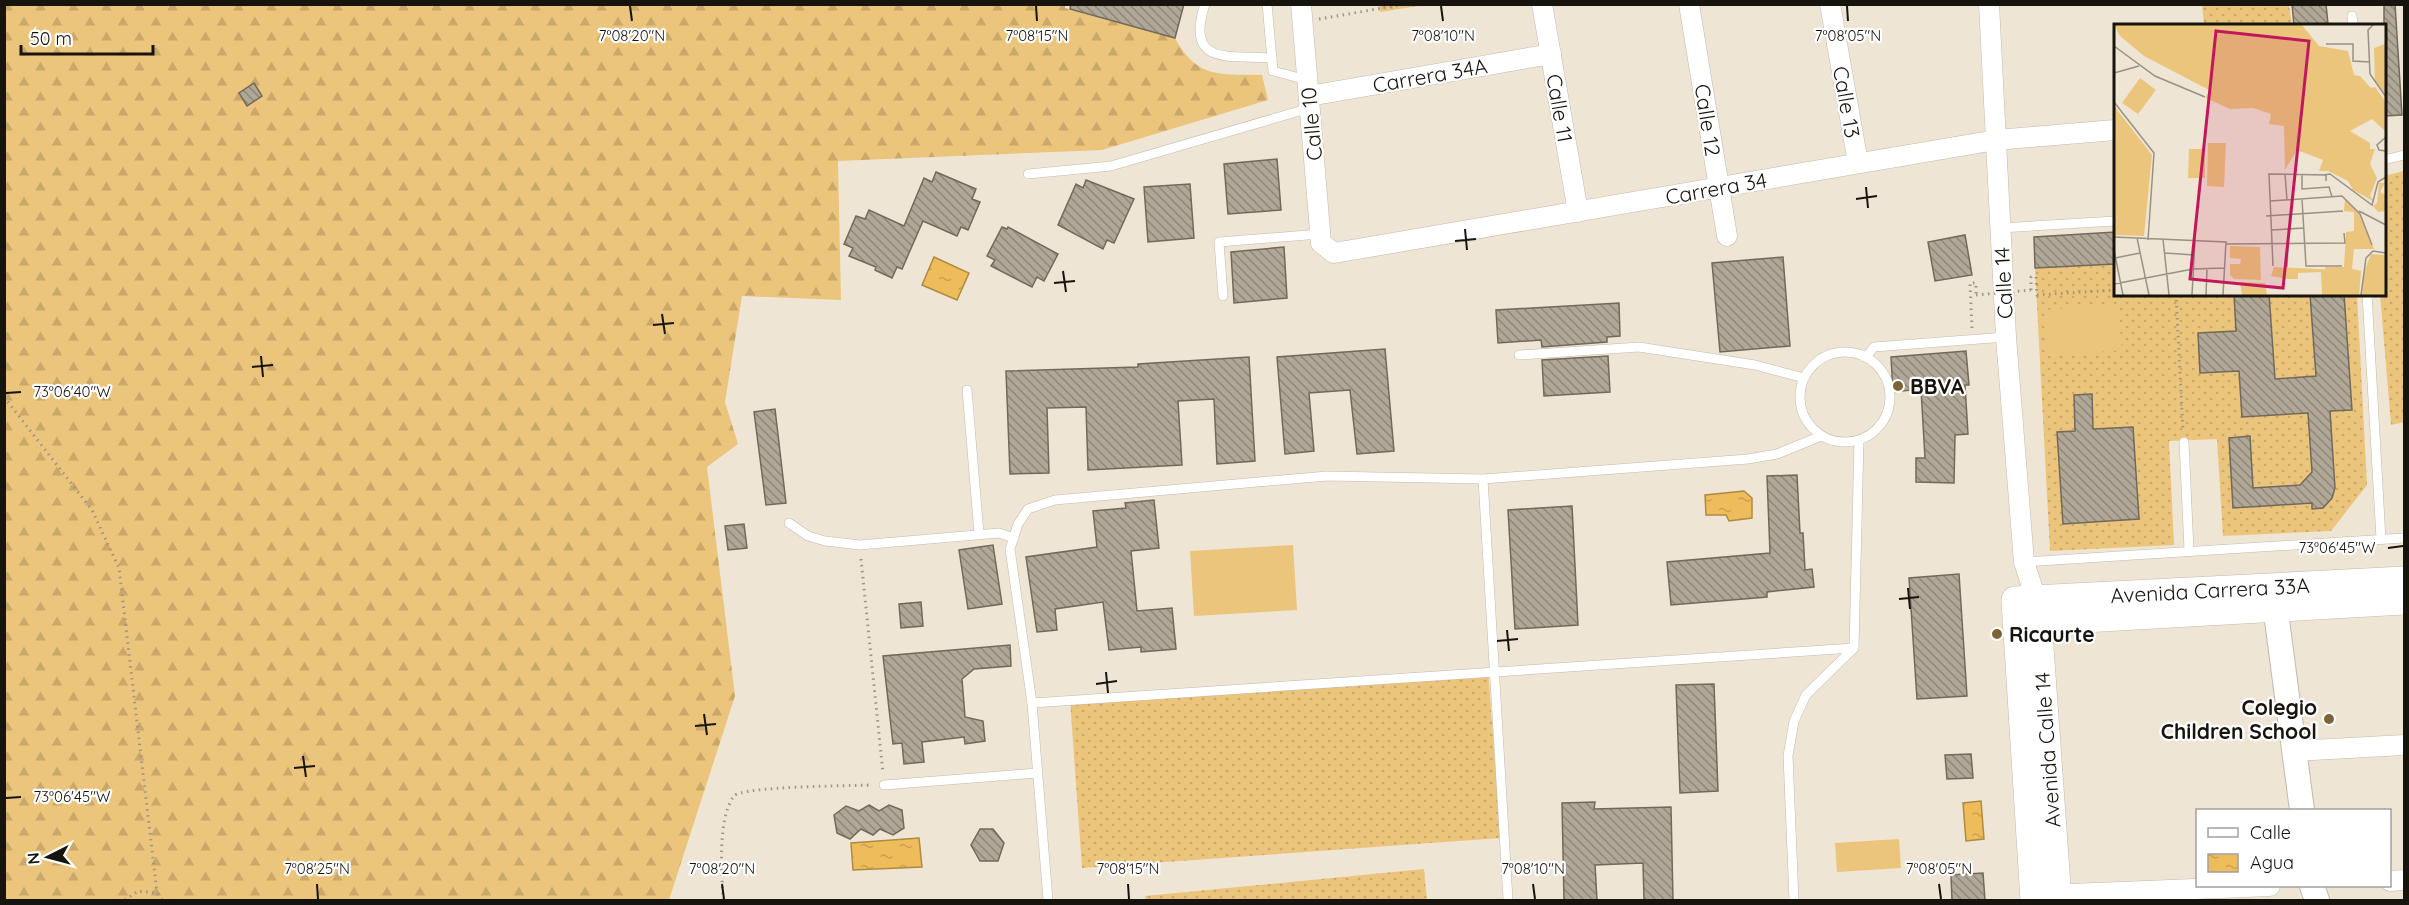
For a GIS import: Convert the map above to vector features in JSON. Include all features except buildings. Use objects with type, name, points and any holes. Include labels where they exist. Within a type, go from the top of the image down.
[{"type":"main road","name":"Avenida Carrera 33A","points":[[2274,598],[2404,580]]},
{"type":"main road","name":"Avenida Carrera 33A","points":[[2027,611],[2274,598],[2404,601]]},
{"type":"main road","name":"Avenida Calle 14","points":[[2027,611],[2046,898]]},
{"type":"street","name":"Calle 11","points":[[1542,4],[1578,212]]},
{"type":"street","name":"Calle 12","points":[[1689,4],[1727,237]]},
{"type":"street","name":"Calle 13","points":[[1830,4],[1858,164]]},
{"type":"street","name":"Calle 14","points":[[1989,4],[2006,337],[2027,611]]},
{"type":"street","name":"Calle 10","points":[[1302,13],[1320,238]]},
{"type":"street","name":"Carrera 34A","points":[[1309,95],[1551,54]]},
{"type":"street","name":"Carrera 34","points":[[1320,238],[1334,253],[1346,252],[1996,140],[2114,130]]},
{"type":"street","points":[[2274,598],[2302,809]]},
{"type":"street","points":[[2294,751],[2404,745]]},
{"type":"street","points":[[2046,898],[2174,895],[2251,887]]},
{"type":"lane","points":[[1204,4],[1198,25],[1199,40],[1204,48],[1215,54],[1272,58]]},
{"type":"lane","points":[[1267,4],[1273,71],[1309,95]]},
{"type":"lane","points":[[1028,174],[1111,166],[1309,95]]},
{"type":"lane","points":[[2385,160],[2404,155]]},
{"type":"lane","points":[[2001,228],[2114,221]]},
{"type":"lane","points":[[1223,296],[1219,242],[1320,238]]},
{"type":"lane","points":[[2367,296],[2380,539]]},
{"type":"lane","points":[[1866,357],[1874,347],[2006,337]]},
{"type":"lane","points":[[1519,356],[1639,347],[1755,365],[1804,378]]},
{"type":"lane","points":[[1838,352],[1866,357],[1877,365],[1889,388],[1890,402],[1880,426],[1870,435],[1858,441],[1833,441],[1821,436],[1811,428],[1800,404],[1800,390],[1804,378],[1812,366],[1824,357],[1838,352]]},
{"type":"lane","points":[[967,390],[979,534]]},
{"type":"lane","points":[[1048,900],[1032,703],[1010,549],[1018,524],[1028,509],[1055,500],[1327,476],[1483,479],[1748,459],[1777,454],[1821,436]]},
{"type":"lane","points":[[1794,900],[1788,756],[1794,721],[1806,695],[1854,648],[1858,441]]},
{"type":"lane","points":[[2184,442],[2189,550]]},
{"type":"lane","points":[[1483,479],[1508,900]]},
{"type":"lane","points":[[789,524],[808,536],[825,541],[860,545],[999,533],[1014,538]]},
{"type":"lane","points":[[2024,562],[2404,538]]},
{"type":"lane","points":[[1032,703],[1854,648]]},
{"type":"lane","points":[[884,785],[1037,773]]},
{"type":"path","points":[[1302,13],[1406,4]]},
{"type":"path","points":[[1973,339],[1970,283],[1976,283],[1976,295],[2031,290],[2031,278],[2036,277],[2037,295],[2114,290]]},
{"type":"path","points":[[2176,296],[2184,442]]},
{"type":"path","points":[[4,398],[92,510],[119,568],[157,893],[162,900]]},
{"type":"path","points":[[723,900],[721,844],[728,809],[734,796],[760,790],[884,785],[860,545]]},
{"type":"path","points":[[125,900],[138,891],[157,893]]},
{"type":"green space","points":[[1379,4],[1425,5],[1380,12]]},
{"type":"green space","points":[[5,5],[1065,5],[1065,8],[1175,38],[1192,61],[1211,72],[1262,75],[1268,100],[1102,150],[838,161],[841,300],[742,296],[725,402],[738,444],[707,467],[735,696],[669,900],[5,900]]},
{"type":"green space","points":[[2202,5],[2289,5],[2292,24],[2204,24]]},
{"type":"green space","points":[[2404,171],[2404,422],[2391,425],[2380,296],[2385,296],[2385,176]]},
{"type":"green space","points":[[2114,264],[2114,296],[2357,296],[2367,485],[2331,531],[2223,536],[2217,439],[2169,441],[2174,545],[2050,551],[2035,268]]},
{"type":"green space","points":[[2118,304],[2122,350],[2048,356],[2044,310]]},
{"type":"green space","points":[[1293,545],[1297,610],[1194,616],[1190,551]]},
{"type":"green space","points":[[1488,670],[1501,838],[1082,868],[1070,700]]},
{"type":"green space","points":[[1899,839],[1901,868],[1837,872],[1835,843]]},
{"type":"green space","points":[[1424,869],[1427,900],[1146,900],[1145,896]]},
{"type":"water","points":[[934,257],[969,273],[957,300],[922,285]]},
{"type":"water","points":[[1744,491],[1752,498],[1752,518],[1729,521],[1726,515],[1706,515],[1705,495]]},
{"type":"water","points":[[1981,801],[1984,839],[1966,841],[1963,803]]},
{"type":"water","points":[[919,838],[922,867],[853,870],[851,843]]},
{"type":"place","name":"BBVA","points":[[1898,386]]},
{"type":"place","name":"Ricaurte","points":[[1997,634]]},
{"type":"place","name":"Colegio Children School","points":[[2329,719]]}]
